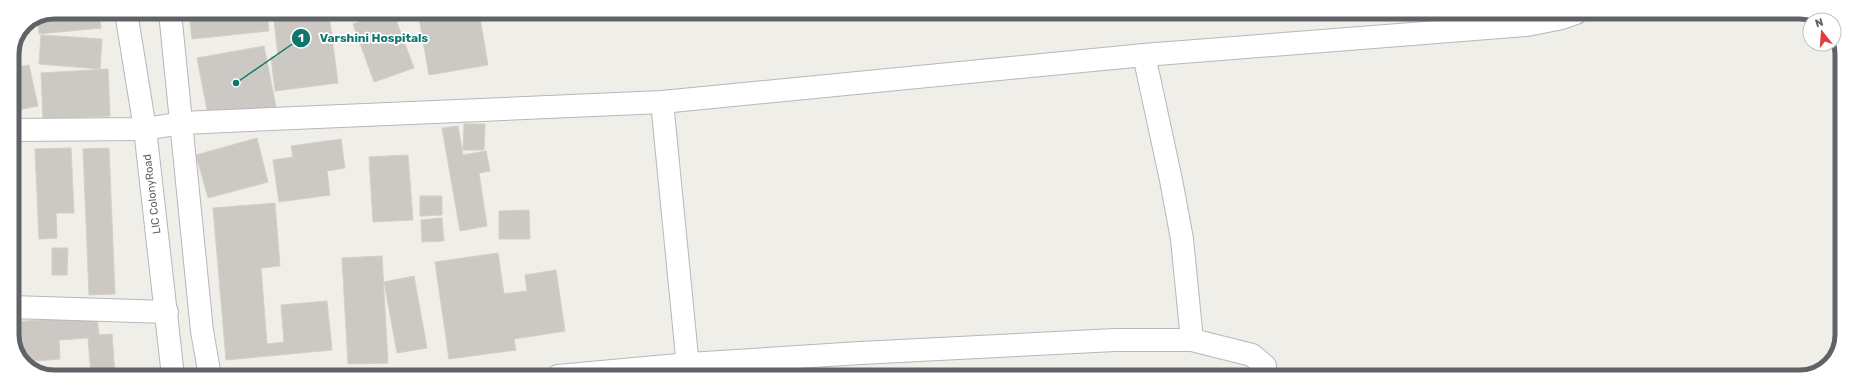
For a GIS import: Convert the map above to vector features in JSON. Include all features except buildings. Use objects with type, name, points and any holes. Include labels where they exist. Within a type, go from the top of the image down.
[{"type":"street","name":"LIC ColonyRoad","points":[[127,19],[145,129],[172,370]]},
{"type":"street","points":[[171,19],[202,331],[209,370]]},
{"type":"street","points":[[19,130],[145,129],[182,122],[662,102],[1144,55],[1527,25],[1557,19]]},
{"type":"street","points":[[1144,55],[1182,239],[1192,340]]},
{"type":"street","points":[[662,102],[689,370],[860,352],[1115,340],[1192,340],[1252,355],[1265,366],[1265,370]]},
{"type":"street","points":[[19,307],[167,312]]},
{"type":"place","name":"Varshini Hospitals","points":[[236,83]]}]
